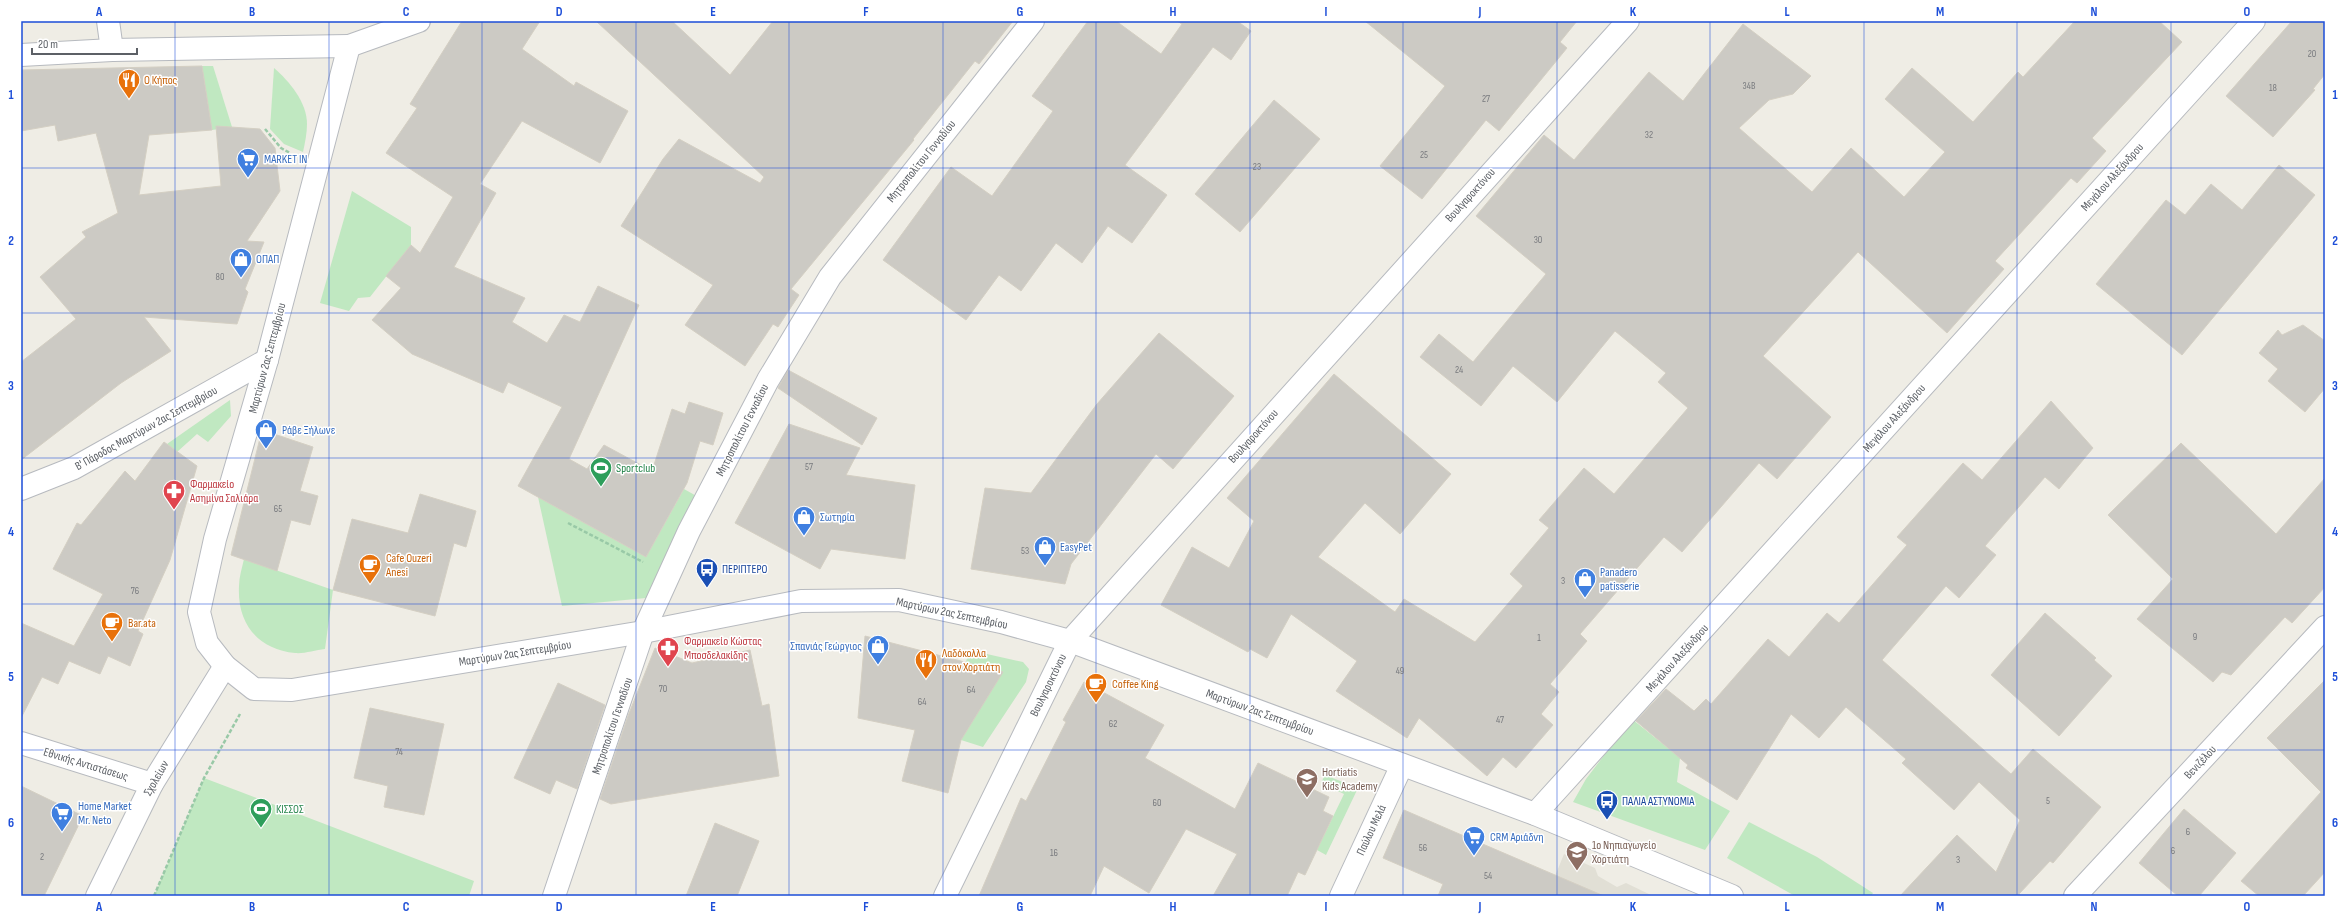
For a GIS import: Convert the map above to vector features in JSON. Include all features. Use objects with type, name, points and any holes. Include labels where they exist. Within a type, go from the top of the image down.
[{"type":"street","points":[[108,21],[112,50]]},
{"type":"street","name":"Μητροπολίτου Γενναδίου","points":[[554,896],[643,632],[668,575],[768,380],[830,277],[1033,21]]},
{"type":"street","name":"Βουλγαροκτόνου","points":[[945,896],[1070,641],[1628,21]]},
{"type":"street","name":"Μεγάλου Αλεξάνδρου","points":[[1535,814],[2254,21]]},
{"type":"street","points":[[21,55],[112,50],[349,46],[417,22]]},
{"type":"street","name":"Μαρτύρων 2ας Σεπτεμβρίου","points":[[349,46],[267,360],[215,539],[199,612],[208,643],[225,666],[254,689],[292,690],[643,632],[801,601],[899,600],[1001,622],[1070,641],[1535,814],[1732,896]]},
{"type":"street","name":"Β' Πάροδος Μαρτύρων 2ας Σεπτεμβρίου","points":[[21,489],[74,468],[267,360]]},
{"type":"street","name":"Βενιζέλου","points":[[2075,896],[2325,627]]},
{"type":"street","name":"Σχολείων","points":[[97,896],[152,784],[225,666]]},
{"type":"street","name":"Εθνικής Αντιστάσεως","points":[[21,743],[152,784]]},
{"type":"street","name":"Παύλου Μελά","points":[[1341,896],[1402,765]]},
{"type":"path","points":[[568,523],[668,575]]},
{"type":"path","points":[[154,896],[204,778],[254,689]]},
{"type":"shaded area","name":"1ο Νηπιαγωγείο Χορτιάτη","points":[[1564,854],[1595,868],[1598,876],[1617,887],[1626,883],[1653,896],[1547,896]]},
{"type":"green space","points":[[202,66],[213,66],[232,127],[212,130]]},
{"type":"green space","points":[[274,68],[291,86],[301,100],[304,108],[307,124],[303,152],[284,144],[270,129]]},
{"type":"green space","points":[[352,191],[411,227],[411,245],[370,297],[358,298],[349,311],[320,303]]},
{"type":"green space","points":[[230,400],[231,416],[208,442],[197,434],[177,452],[167,444]]},
{"type":"green space","points":[[684,489],[700,498],[646,598],[562,606],[538,497],[646,557]]},
{"type":"green space","points":[[244,559],[333,590],[325,649],[298,653],[282,650],[270,646],[260,640],[252,632],[242,612],[239,599],[239,586]]},
{"type":"green space","points":[[969,650],[1023,662],[1029,669],[1026,682],[983,747],[961,740],[996,683],[998,671],[966,662]]},
{"type":"green space","points":[[1632,719],[1680,758],[1677,782],[1730,811],[1705,850],[1573,802],[1586,779]]},
{"type":"green space","points":[[1325,775],[1358,788],[1326,855],[1317,850],[1344,794],[1321,783]]},
{"type":"green space","name":"ΚΙΣΣΟΣ","points":[[204,778],[474,881],[469,896],[154,896]]},
{"type":"green space","points":[[1749,822],[1817,857],[1873,893],[1871,896],[1795,896],[1727,858]]},
{"type":"building","points":[[462,21],[540,21],[522,49],[574,86],[576,82],[628,111],[600,163],[522,121],[480,184],[496,193],[454,267],[525,298],[512,322],[547,343],[564,315],[580,322],[598,286],[639,305],[569,459],[587,469],[604,445],[652,471],[672,409],[685,414],[689,402],[723,413],[713,445],[700,441],[687,483],[646,557],[518,486],[562,407],[508,382],[503,393],[412,354],[372,320],[401,288],[386,276],[411,245],[420,253],[453,197],[386,153],[417,108],[410,104]]},
{"type":"building","points":[[596,21],[672,21],[730,75],[773,21],[1013,21],[979,64],[975,61],[913,139],[914,140],[791,289],[799,295],[778,327],[773,324],[745,366],[685,325],[713,285],[621,226],[663,159],[679,139],[760,183],[764,177]]},
{"type":"building","points":[[1088,21],[1116,21],[1161,54],[1182,24],[1177,21],[1237,21],[1251,31],[1231,60],[1213,47],[1125,165],[1167,195],[1132,243],[1108,226],[1082,263],[1056,243],[1021,291],[999,275],[966,320],[883,260],[951,167],[992,196],[1053,111],[1032,96]]},
{"type":"building","points":[[1365,21],[1577,21],[1560,42],[1567,48],[1499,131],[1486,120],[1422,199],[1380,166],[1445,86]]},
{"type":"building","points":[[2075,21],[2159,21],[2182,42],[2092,138],[2106,151],[2077,183],[2071,178],[1995,261],[2004,269],[1947,333],[1858,252],[1763,356],[1831,417],[1777,479],[1759,463],[1682,552],[1664,537],[1580,634],[1587,641],[1550,684],[1559,692],[1541,714],[1553,725],[1516,768],[1503,757],[1487,776],[1419,718],[1407,738],[1336,691],[1357,661],[1291,614],[1267,658],[1250,649],[1248,652],[1161,605],[1192,547],[1229,568],[1254,521],[1227,498],[1334,374],[1451,474],[1400,534],[1365,503],[1318,557],[1395,612],[1404,599],[1475,642],[1523,586],[1510,574],[1549,528],[1539,520],[1584,468],[1614,494],[1688,408],[1658,382],[1666,373],[1615,331],[1557,402],[1513,366],[1481,406],[1420,357],[1439,334],[1473,362],[1546,274],[1476,216],[1544,135],[1574,160],[1649,72],[1683,101],[1743,24],[1811,76],[1793,94],[1769,100],[1739,128],[1812,192],[1851,148],[1904,197],[1945,152],[1885,99],[1912,68],[1973,122],[2018,72],[2023,77]]},
{"type":"building","points":[[2292,21],[2325,21],[2325,74],[2313,89],[2315,90],[2273,137],[2226,96]]},
{"type":"building","points":[[202,66],[212,130],[149,135],[139,195],[221,186],[216,126],[260,129],[275,148],[280,191],[247,241],[264,242],[245,289],[248,292],[237,324],[144,317],[171,351],[121,383],[21,460],[21,362],[76,319],[40,277],[86,237],[82,232],[118,213],[96,133],[58,141],[55,125],[21,131],[21,70]]},
{"type":"building","points":[[1274,100],[1320,139],[1240,232],[1195,194]]},
{"type":"building","points":[[2279,165],[2315,195],[2182,355],[2096,284],[2166,200],[2185,215],[2211,184],[2242,210]]},
{"type":"building","points":[[2303,325],[2325,341],[2325,388],[2305,412],[2268,381],[2278,369],[2259,353],[2278,330],[2282,335]]},
{"type":"building","points":[[1159,333],[1234,396],[1173,469],[1156,454],[1071,564],[1065,584],[971,569],[985,488],[1031,493],[1097,404]]},
{"type":"building","points":[[788,370],[877,418],[862,445],[778,388]]},
{"type":"building","points":[[2051,401],[2093,448],[2059,489],[2045,477],[1985,546],[1996,555],[1959,598],[1946,586],[1882,660],[2011,774],[2033,749],[2101,807],[2053,863],[2050,861],[2019,894],[2021,896],[1900,896],[1957,835],[1996,872],[2020,820],[1979,782],[1954,810],[1902,763],[1906,759],[1846,707],[1819,738],[1791,714],[1737,800],[1686,768],[1688,765],[1636,721],[1666,689],[1694,711],[1706,699],[1711,704],[1768,639],[1789,657],[1827,613],[1839,623],[1907,545],[1897,537],[1963,463],[1982,480]]},
{"type":"building","points":[[789,424],[860,448],[846,475],[915,485],[905,559],[831,549],[820,569],[735,523]]},
{"type":"building","points":[[262,430],[313,447],[300,491],[318,496],[310,525],[291,520],[277,571],[231,555]]},
{"type":"building","points":[[164,442],[197,466],[170,560],[138,631],[143,634],[130,666],[108,656],[100,674],[69,661],[58,684],[42,677],[21,718],[21,623],[74,646],[103,594],[53,569],[77,523],[81,525],[125,471],[135,481]]},
{"type":"building","points":[[2181,443],[2276,534],[2325,478],[2325,587],[2292,623],[2285,617],[2231,675],[2222,672],[2213,682],[2137,619],[2173,579],[2108,515]]},
{"type":"building","points":[[420,494],[476,511],[466,547],[454,543],[435,616],[333,590],[352,519],[408,533]]},
{"type":"building","points":[[2045,613],[2096,658],[2094,660],[2112,676],[2059,736],[1991,675]]},
{"type":"building","points":[[865,636],[1003,672],[961,740],[948,793],[902,781],[915,730],[858,718]]},
{"type":"building","points":[[655,648],[692,663],[750,650],[762,706],[769,704],[779,776],[611,804],[600,799],[628,716]]},
{"type":"building","points":[[2325,680],[2325,872],[2303,896],[2259,896],[2241,881],[2321,792],[2267,738]]},
{"type":"building","points":[[1084,682],[1164,725],[1145,758],[1235,809],[1258,763],[1329,797],[1323,811],[1333,816],[1305,875],[1298,872],[1287,896],[1213,896],[1237,854],[1186,829],[1149,893],[1104,866],[1090,896],[979,896],[1021,798],[1026,801],[1066,722],[1063,720]]},
{"type":"building","points":[[558,683],[605,705],[577,789],[556,780],[550,794],[514,778]]},
{"type":"building","points":[[370,708],[444,724],[424,815],[384,807],[388,786],[354,778]]},
{"type":"building","points":[[21,786],[83,816],[44,896],[21,896]]},
{"type":"building","points":[[2184,809],[2236,853],[2199,896],[2178,896],[2139,863]]},
{"type":"building","points":[[1404,810],[1604,896],[1438,896],[1443,884],[1383,858]]},
{"type":"building","points":[[715,823],[759,841],[737,896],[686,896]]},
{"type":"place","name":"Ο Κήπος","points":[[129,100]]},
{"type":"place","name":"MARKET IN","points":[[248,178]]},
{"type":"place","name":"ΟΠΑΠ","points":[[241,278]]},
{"type":"place","name":"Ράβε Ξήλωνε","points":[[266,450]]},
{"type":"place","name":"Sportclub","points":[[601,488]]},
{"type":"place","name":"Φαρμακείο Ασημίνα Σαλιάρα","points":[[174,510]]},
{"type":"place","name":"Σωτηρία","points":[[804,536]]},
{"type":"place","name":"EasyPet","points":[[1045,566]]},
{"type":"place","name":"Cafe Ouzeri Anesi","points":[[370,584]]},
{"type":"place","name":"ΠΕΡΙΠΤΕΡΟ","points":[[707,588]]},
{"type":"place","name":"Panadero patisserie","points":[[1585,598]]},
{"type":"place","name":"Bar.ata","points":[[112,642]]},
{"type":"place","name":"Σπανιάς Γεώργιος","points":[[878,666]]},
{"type":"place","name":"Φαρμακείο Κώστας Μποσδελακίδης","points":[[668,668]]},
{"type":"place","name":"Λαδόκολλα στον Χορτιάτη","points":[[926,680]]},
{"type":"place","name":"Coffee King","points":[[1096,704]]},
{"type":"place","name":"Hortiatis Kids Academy","points":[[1307,798]]},
{"type":"place","name":"ΠΑΛΙΑ ΑΣΤΥΝΟΜΙΑ","points":[[1607,820]]},
{"type":"place","name":"ΚΙΣΣΟΣ","points":[[261,828]]},
{"type":"place","name":"Home Market Mr. Neto","points":[[62,832]]},
{"type":"place","name":"CRM Αριάδνη","points":[[1474,856]]},
{"type":"place","name":"1ο Νηπιαγωγείο Χορτιάτη","points":[[1577,872]]}]
